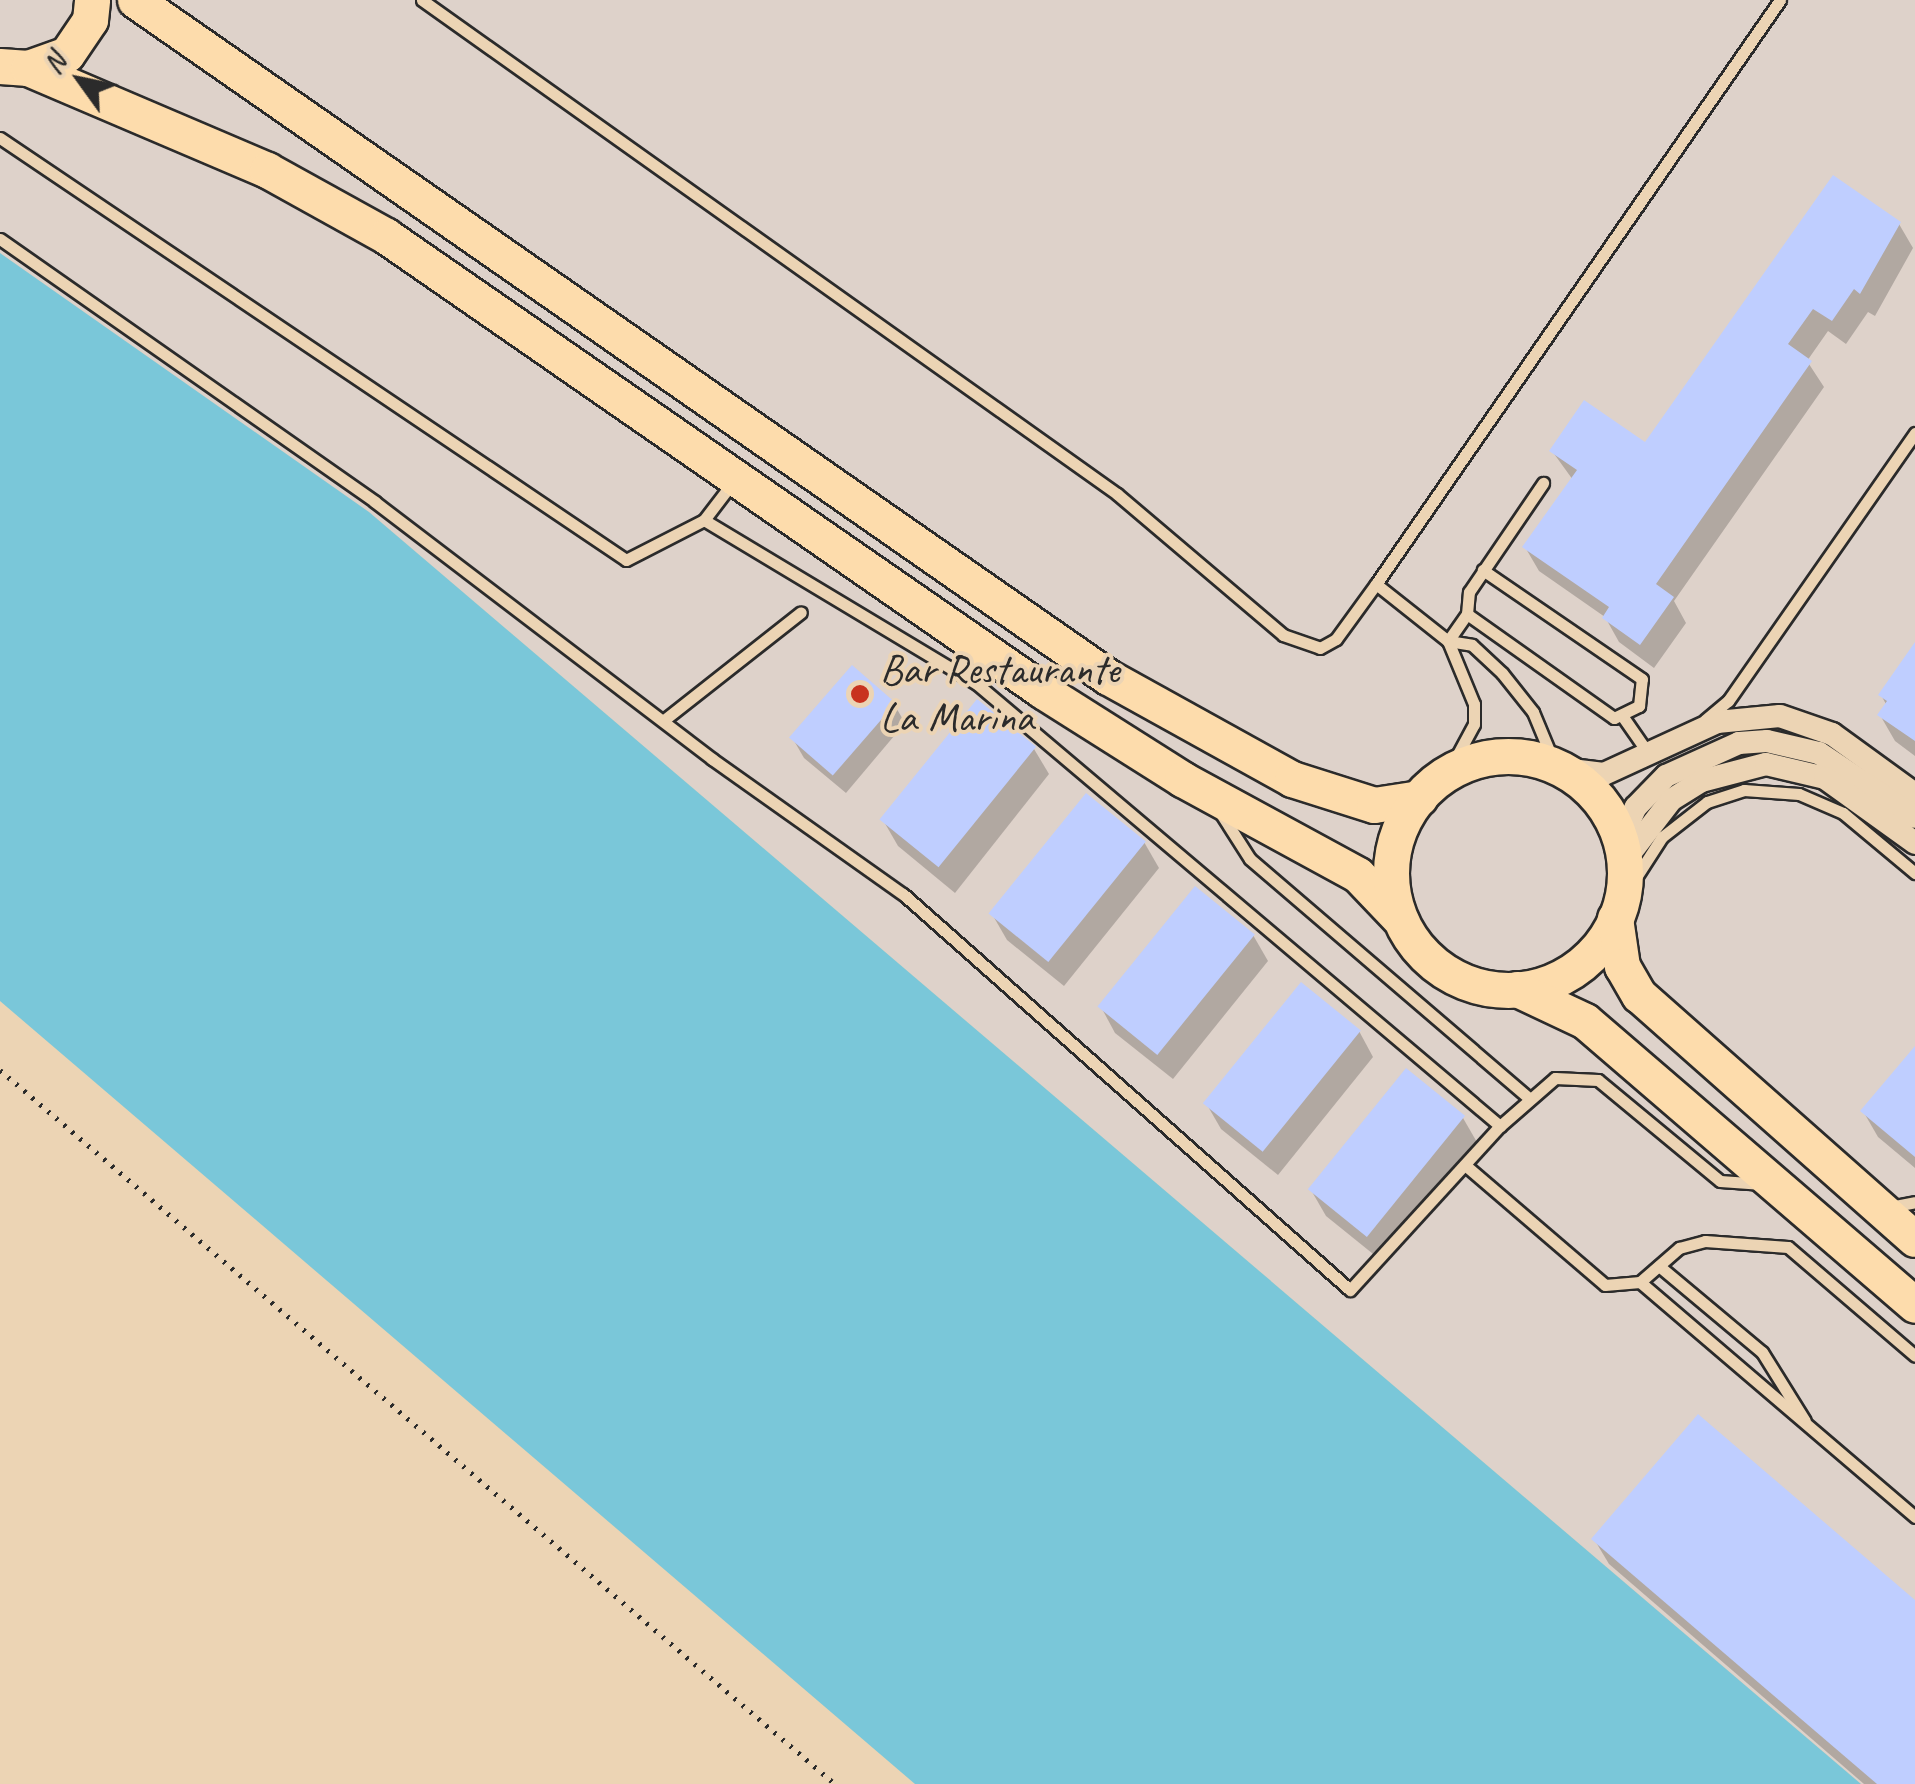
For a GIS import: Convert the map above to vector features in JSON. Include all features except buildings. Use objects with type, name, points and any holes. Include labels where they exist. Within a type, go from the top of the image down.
[{"type":"main road","points":[[14,67],[48,64],[74,46],[90,20],[92,0]]},
{"type":"main road","points":[[135,0],[1108,676],[1292,779],[1374,805],[1419,798]]},
{"type":"main road","points":[[14,67],[313,193],[386,236],[734,482],[1043,691],[1208,793],[1358,874],[1437,967],[1475,986],[1517,990],[1585,1021],[1915,1305]]},
{"type":"main road","points":[[1398,917],[1392,855],[1419,798],[1446,776],[1513,756],[1559,767],[1605,804],[1623,850],[1619,908],[1622,966],[1639,995],[1915,1239]]},
{"type":"main road","points":[[1517,990],[1577,967],[1619,908]]},
{"type":"street","points":[[1559,767],[1604,774],[1736,718],[1804,722],[1854,748],[1915,794]]},
{"type":"street","points":[[1623,850],[1636,807],[1666,776],[1714,751],[1752,742],[1819,752],[1915,816]]},
{"type":"street","points":[[1623,850],[1671,800],[1701,781],[1766,764],[1825,778],[1915,844]]},
{"type":"lane","points":[[422,0],[1117,494],[1282,634],[1310,648],[1329,645],[1376,584],[1780,0]]},
{"type":"lane","points":[[0,138],[626,560],[704,520],[734,482]]},
{"type":"lane","points":[[0,239],[375,502],[903,894],[1350,1290],[1500,1126],[1555,1078],[1598,1080],[1720,1182],[1778,1186]]},
{"type":"lane","points":[[1685,737],[1728,701],[1915,434]]},
{"type":"lane","points":[[1448,641],[1468,614],[1468,592],[1543,483]]},
{"type":"lane","points":[[704,520],[978,684],[1500,1126]]},
{"type":"lane","points":[[1468,614],[1614,718],[1639,706],[1642,679],[1483,570]]},
{"type":"lane","points":[[1376,584],[1448,641],[1472,645],[1502,673],[1533,712],[1559,767]]},
{"type":"lane","points":[[664,720],[801,612]]},
{"type":"lane","points":[[1446,776],[1474,724],[1474,704],[1448,641]]},
{"type":"lane","points":[[1623,717],[1650,756]]},
{"type":"lane","points":[[1619,908],[1646,856],[1673,826],[1708,802],[1744,790],[1799,794],[1844,813],[1915,874]]},
{"type":"lane","points":[[1208,793],[1250,859],[1529,1098]]},
{"type":"lane","points":[[1464,1165],[1606,1285],[1640,1282],[1679,1248],[1705,1241],[1788,1247],[1915,1356]]},
{"type":"lane","points":[[1870,1200],[1890,1206],[1915,1202]]},
{"type":"lane","points":[[1659,1266],[1762,1352],[1807,1425]]},
{"type":"lane","points":[[1640,1282],[1915,1517]]},
{"type":"path","points":[[0,1070],[836,1784]]},
{"type":"shaded area","points":[[0,0],[1915,0],[1915,1784],[1861,1784],[369,512],[0,253]]},
{"type":"water","points":[[0,253],[369,512],[1861,1784],[915,1784],[0,1001]]},
{"type":"place","name":"Bar Restaurante La Marina","points":[[860,694]]}]
